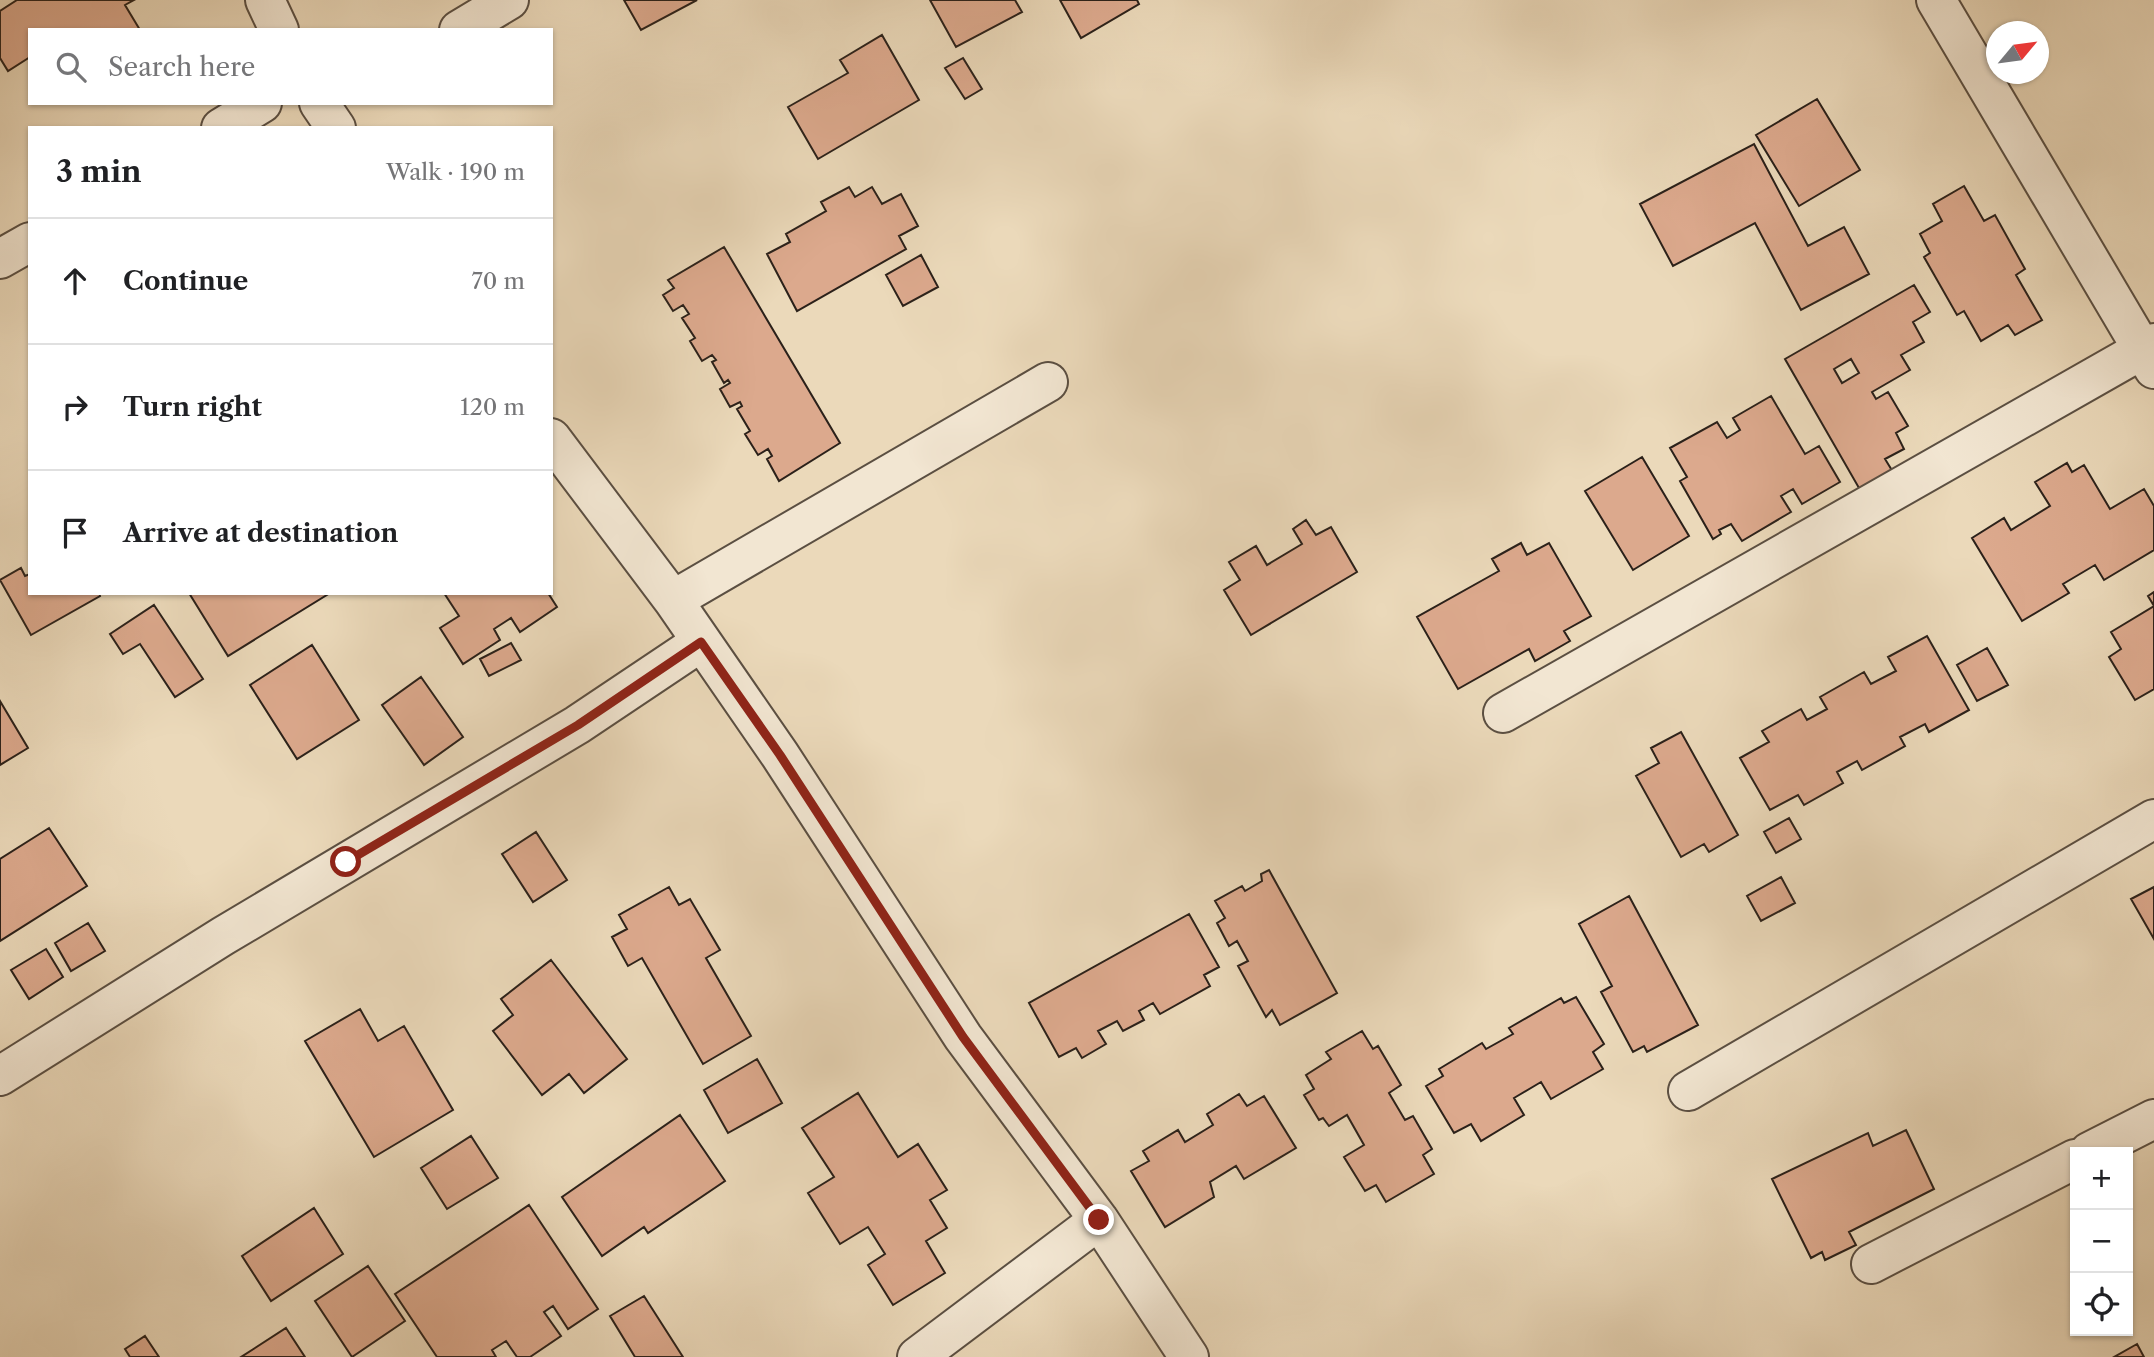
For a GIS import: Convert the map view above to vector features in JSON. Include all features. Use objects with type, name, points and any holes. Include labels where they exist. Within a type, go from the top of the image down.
[{"type":"street","points":[[265,0],[278,28]]},
{"type":"street","points":[[462,28],[509,0]]},
{"type":"street","points":[[1503,713],[2150,354],[1936,0]]},
{"type":"street","points":[[224,126],[259,105]]},
{"type":"street","points":[[0,259],[28,243]]},
{"type":"street","points":[[673,600],[1048,382]]},
{"type":"street","points":[[553,441],[673,600],[780,755],[963,1037],[1099,1220],[1189,1357]]},
{"type":"street","points":[[0,1076],[234,929],[578,725],[701,642]]},
{"type":"street","points":[[1688,1091],[2154,819]]},
{"type":"street","points":[[2099,1147],[2154,1119]]},
{"type":"street","points":[[1871,1264],[2070,1163]]},
{"type":"street","points":[[916,1357],[1099,1220]]},
{"type":"building","points":[[17,0],[134,0],[125,5],[139,28],[28,28],[28,58],[8,71],[0,58],[0,11]]},
{"type":"building","points":[[624,0],[697,0],[641,30]]},
{"type":"building","points":[[930,0],[1015,0],[1022,12],[956,47]]},
{"type":"building","points":[[1060,0],[1137,0],[1139,4],[1081,38]]},
{"type":"building","points":[[882,35],[919,100],[818,159],[788,107],[848,73],[840,60]]},
{"type":"building","points":[[963,58],[982,89],[965,99],[945,68]]},
{"type":"building","points":[[1817,99],[1860,170],[1799,206],[1756,135]]},
{"type":"building","points":[[1754,144],[1808,246],[1844,227],[1869,274],[1801,310],[1755,223],[1673,266],[1640,204]]},
{"type":"building","points":[[1964,186],[1984,221],[1995,215],[2025,269],[2016,275],[2042,320],[2015,335],[2008,325],[1981,341],[1964,311],[1957,315],[1924,257],[1930,253],[1920,234],[1942,221],[1933,204]]},
{"type":"building","points":[[849,187],[855,197],[872,187],[882,204],[901,194],[918,226],[899,236],[906,249],[797,311],[767,254],[790,242],[786,234],[826,211],[821,202]]},
{"type":"building","points":[[724,247],[840,443],[779,481],[767,459],[772,456],[768,449],[758,455],[745,434],[750,431],[737,409],[742,406],[740,402],[730,407],[720,389],[730,383],[728,380],[724,383],[712,362],[716,360],[712,355],[702,361],[690,341],[695,338],[682,318],[689,314],[683,305],[673,311],[663,295],[674,288],[668,280]]},
{"type":"building","points":[[921,255],[938,287],[903,306],[886,275]]},
{"type":"building","points":[[1914,285],[1930,312],[1913,322],[1924,342],[1901,355],[1910,370],[1872,392],[1876,399],[1888,392],[1908,426],[1896,433],[1904,449],[1885,459],[1896,477],[1863,495],[1785,359]],"holes":[[[1851,359],[1859,373],[1842,383],[1834,369]]]},
{"type":"building","points":[[1771,396],[1805,454],[1819,446],[1840,482],[1802,504],[1793,489],[1781,496],[1791,512],[1742,541],[1731,524],[1719,530],[1721,534],[1713,539],[1680,481],[1687,477],[1670,448],[1717,422],[1727,438],[1740,430],[1733,418]]},
{"type":"building","points":[[1642,457],[1689,536],[1633,570],[1585,491]]},
{"type":"building","points":[[2067,463],[2072,472],[2084,465],[2110,509],[2144,489],[2154,506],[2154,550],[2104,580],[2095,565],[2063,584],[2069,593],[2022,621],[1972,538],[2004,518],[2011,530],[2050,506],[2035,482]]},
{"type":"building","points":[[1306,520],[1316,535],[1331,527],[1357,572],[1251,635],[1224,590],[1240,580],[1229,562],[1256,546],[1267,565],[1302,544],[1293,529]]},
{"type":"building","points":[[1521,543],[1527,555],[1549,543],[1591,616],[1564,631],[1570,641],[1535,661],[1529,649],[1458,689],[1417,617],[1499,571],[1492,559]]},
{"type":"building","points":[[21,568],[25,576],[28,575],[28,595],[100,596],[31,635],[0,580]]},
{"type":"building","points":[[2154,592],[2154,606],[2148,596]]},
{"type":"building","points":[[190,595],[327,595],[228,656]]},
{"type":"building","points":[[445,595],[549,595],[557,607],[520,632],[511,618],[494,629],[500,640],[463,664],[440,628],[459,616]]},
{"type":"building","points":[[154,605],[203,679],[175,697],[140,644],[123,654],[110,634]]},
{"type":"building","points":[[2154,606],[2154,689],[2135,700],[2109,657],[2121,649],[2111,632]]},
{"type":"building","points":[[1927,636],[1969,710],[1929,732],[1925,724],[1900,737],[1905,746],[1862,770],[1857,761],[1837,772],[1843,783],[1804,805],[1798,795],[1770,810],[1740,758],[1769,742],[1762,731],[1801,709],[1807,720],[1827,709],[1820,697],[1864,672],[1871,684],[1896,671],[1888,657]]},
{"type":"building","points":[[511,643],[521,660],[489,676],[480,659]]},
{"type":"building","points":[[312,645],[359,720],[297,759],[250,685]]},
{"type":"building","points":[[1987,648],[2008,685],[1977,701],[1957,665]]},
{"type":"building","points":[[421,677],[463,737],[424,765],[382,705]]},
{"type":"building","points":[[0,701],[28,748],[0,765]]},
{"type":"building","points":[[1681,732],[1738,835],[1709,852],[1704,844],[1681,857],[1636,776],[1659,763],[1651,748]]},
{"type":"building","points":[[1789,818],[1801,839],[1776,853],[1764,832]]},
{"type":"building","points":[[49,828],[87,886],[0,941],[0,859]]},
{"type":"building","points":[[536,832],[567,880],[533,902],[502,854]]},
{"type":"building","points":[[1269,870],[1337,993],[1280,1025],[1272,1010],[1266,1017],[1238,966],[1248,961],[1237,941],[1229,946],[1217,923],[1225,918],[1215,901],[1242,886],[1245,891],[1262,881],[1261,874]]},
{"type":"building","points":[[1781,877],[1795,903],[1761,921],[1747,896]]},
{"type":"building","points":[[669,887],[679,905],[690,899],[720,950],[706,958],[751,1036],[703,1064],[642,958],[628,966],[612,937],[627,929],[619,915]]},
{"type":"building","points":[[2154,887],[2154,939],[2131,899]]},
{"type":"building","points":[[1629,896],[1698,1025],[1647,1052],[1644,1046],[1633,1052],[1601,992],[1612,986],[1579,924]]},
{"type":"building","points":[[1189,914],[1219,967],[1204,975],[1210,986],[1160,1014],[1153,1003],[1139,1011],[1144,1020],[1123,1031],[1117,1021],[1098,1031],[1106,1044],[1082,1058],[1076,1048],[1059,1057],[1029,1003]]},
{"type":"building","points":[[88,923],[105,951],[71,971],[55,943]]},
{"type":"building","points":[[46,949],[63,977],[29,999],[11,970]]},
{"type":"building","points":[[551,960],[627,1059],[584,1093],[569,1074],[542,1095],[493,1031],[513,1015],[501,999]]},
{"type":"building","points":[[1576,997],[1604,1044],[1593,1052],[1603,1069],[1551,1099],[1541,1082],[1514,1098],[1524,1115],[1481,1141],[1471,1124],[1454,1133],[1426,1086],[1443,1076],[1439,1069],[1482,1043],[1486,1049],[1513,1034],[1509,1028],[1561,998],[1564,1003]]},
{"type":"building","points":[[360,1009],[378,1041],[404,1026],[453,1110],[374,1157],[305,1041]]},
{"type":"building","points":[[1362,1031],[1373,1049],[1378,1046],[1401,1085],[1389,1093],[1405,1120],[1413,1116],[1432,1149],[1423,1155],[1434,1174],[1386,1202],[1376,1185],[1365,1191],[1344,1157],[1364,1145],[1347,1115],[1329,1126],[1323,1118],[1319,1120],[1304,1095],[1314,1089],[1306,1075],[1331,1059],[1326,1052]]},
{"type":"building","points":[[757,1059],[782,1103],[728,1133],[704,1090]]},
{"type":"building","points":[[858,1093],[898,1157],[918,1144],[947,1190],[930,1200],[947,1228],[926,1241],[945,1273],[893,1305],[868,1265],[885,1254],[868,1227],[840,1244],[808,1193],[834,1177],[802,1128]]},
{"type":"building","points":[[1239,1094],[1247,1106],[1264,1096],[1296,1148],[1244,1179],[1236,1166],[1210,1182],[1214,1197],[1165,1227],[1131,1171],[1149,1161],[1143,1151],[1178,1130],[1185,1142],[1213,1125],[1207,1114]]},
{"type":"building","points":[[680,1115],[725,1181],[648,1233],[644,1227],[602,1256],[562,1197]]},
{"type":"building","points":[[1906,1130],[1934,1189],[1849,1232],[1856,1245],[1825,1260],[1822,1252],[1811,1258],[1772,1179],[1868,1133],[1873,1146]]},
{"type":"building","points":[[471,1136],[498,1178],[447,1209],[421,1168]]},
{"type":"building","points":[[529,1205],[598,1309],[568,1329],[553,1306],[544,1312],[561,1336],[530,1357],[517,1357],[506,1341],[492,1350],[496,1357],[437,1357],[395,1294]]},
{"type":"building","points":[[314,1208],[343,1254],[271,1301],[242,1256]]},
{"type":"building","points":[[368,1266],[405,1321],[352,1357],[315,1301]]},
{"type":"building","points":[[644,1296],[683,1357],[635,1357],[610,1316]]},
{"type":"building","points":[[286,1328],[305,1357],[241,1357]]},
{"type":"building","points":[[145,1336],[159,1357],[130,1357],[125,1349]]},
{"type":"building","points":[[2137,1344],[2144,1357],[2114,1357]]},
{"type":"route","points":[[346,862],[578,725],[701,642],[780,755],[963,1037],[1099,1220]]}]
